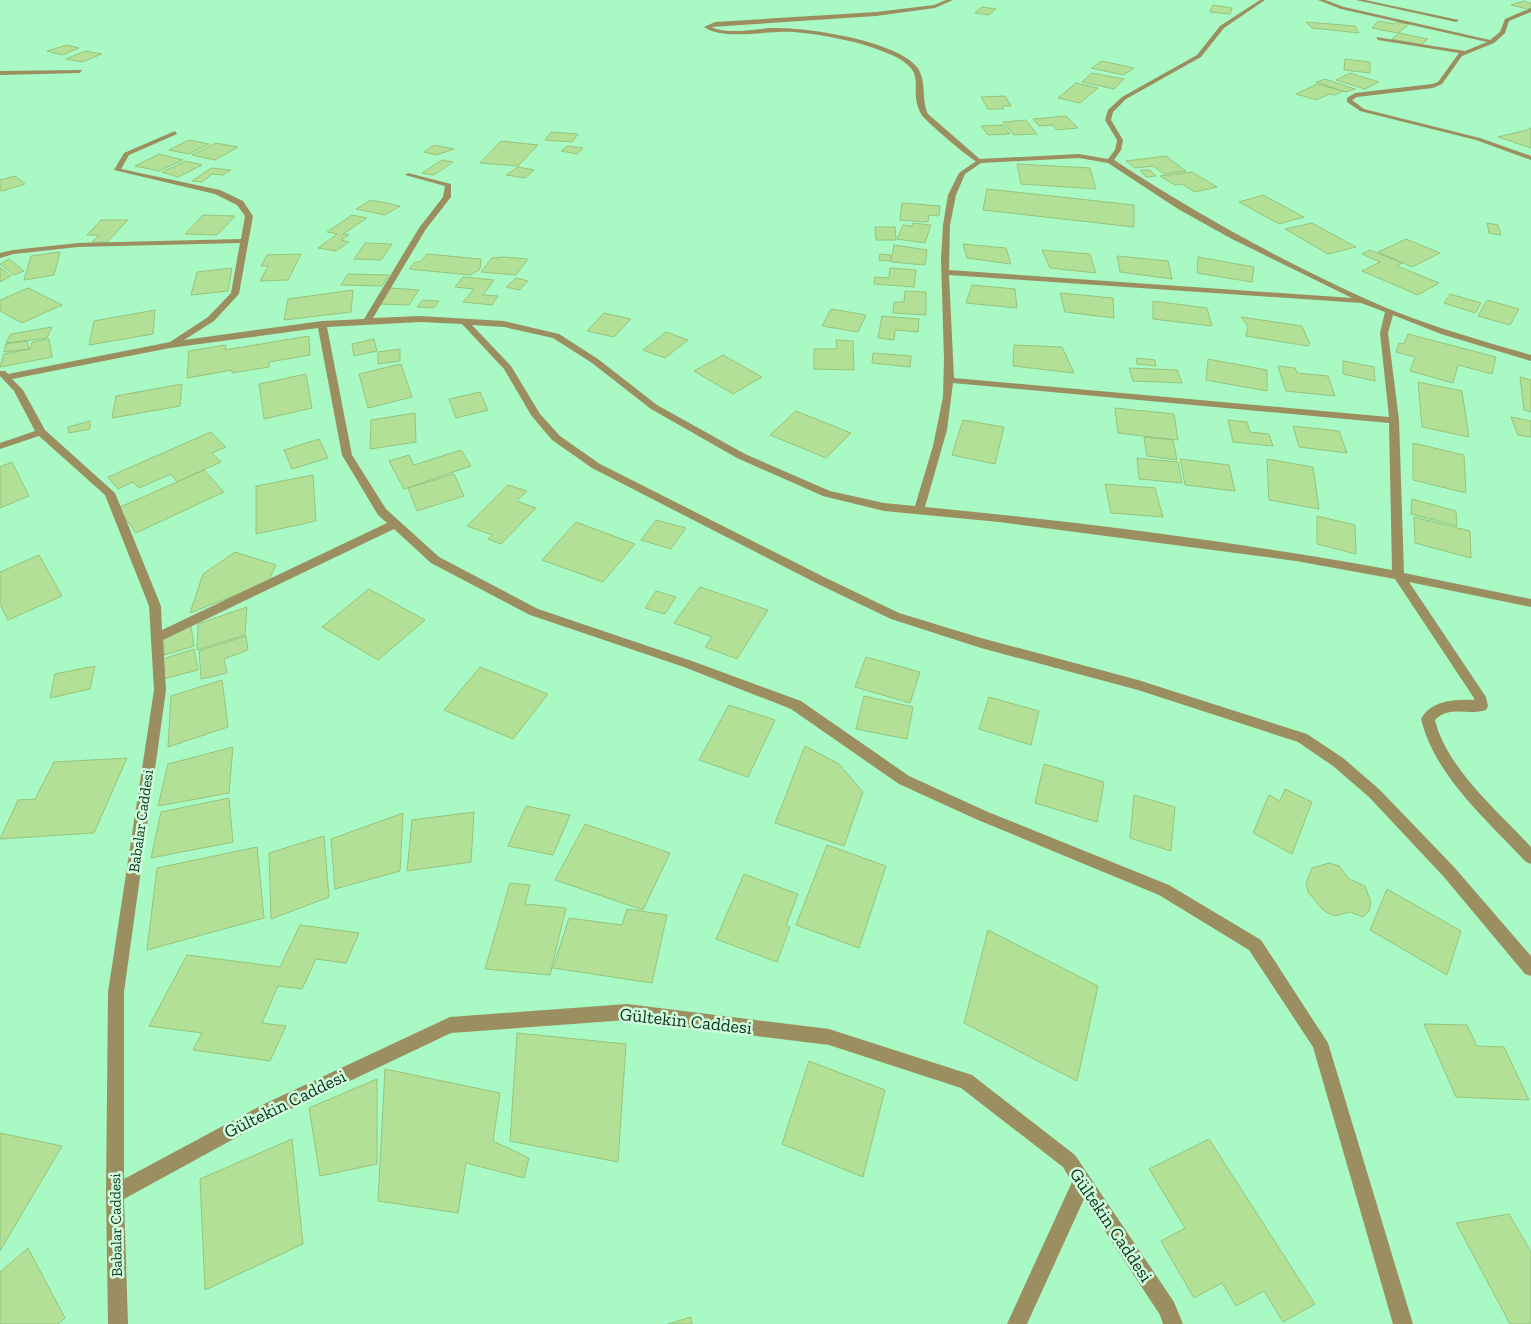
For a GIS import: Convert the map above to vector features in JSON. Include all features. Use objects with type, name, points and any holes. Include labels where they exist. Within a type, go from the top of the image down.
[{"type":"street","points":[[951,0],[935,6],[876,14],[715,24],[707,27],[722,32],[779,30],[831,37],[877,47],[904,59],[916,68],[920,83],[920,107],[925,115],[978,161]]},
{"type":"street","points":[[1110,161],[1118,150],[1120,140],[1108,120],[1110,111],[1124,98],[1199,56],[1222,27],[1263,0]]},
{"type":"street","points":[[1320,0],[1353,10],[1492,42]]},
{"type":"street","points":[[1358,0],[1456,20]]},
{"type":"street","points":[[1531,10],[1507,20],[1502,33],[1492,42],[1466,53],[1452,64],[1440,84],[1355,95],[1349,99],[1350,102],[1362,110],[1478,139],[1531,158]]},
{"type":"street","points":[[1378,38],[1466,53]]},
{"type":"street","points":[[0,73],[80,71]]},
{"type":"street","points":[[170,346],[211,319],[235,294],[249,216],[240,203],[217,192],[117,170],[126,154],[175,133]]},
{"type":"street","points":[[919,511],[940,440],[949,380],[945,231],[951,196],[959,174],[966,166],[978,161],[1079,156],[1110,161],[1181,207],[1235,237],[1364,301],[1444,332],[1531,358]]},
{"type":"street","points":[[368,321],[423,228],[447,197],[449,185],[408,176]]},
{"type":"street","points":[[0,256],[13,252],[78,245],[245,241]]},
{"type":"street","points":[[946,272],[1364,301]]},
{"type":"street","points":[[1390,311],[1384,333],[1394,420],[1398,575],[1480,697],[1481,706],[1445,706],[1434,711],[1428,719],[1429,729],[1441,753],[1531,857]]},
{"type":"street","points":[[3,374],[170,346],[322,324],[420,319],[504,324],[556,336],[595,362],[654,407],[741,456],[827,494],[884,507],[1000,518],[1286,556],[1398,575],[1531,603]]},
{"type":"street","points":[[465,322],[508,368],[536,415],[556,438],[596,466],[820,580],[895,616],[981,643],[1138,685],[1302,738],[1338,762],[1374,793],[1448,872],[1531,968]]},
{"type":"street","points":[[322,324],[347,455],[382,512],[435,560],[534,612],[688,664],[796,705],[904,780],[982,816],[1164,890],[1255,945],[1320,1043],[1403,1324]]},
{"type":"street","name":"Babalar Caddesi","points":[[3,374],[18,390],[41,432],[110,493],[154,606],[160,690],[116,992],[115,1194],[118,1324]]},
{"type":"street","points":[[949,380],[1394,420]]},
{"type":"street","points":[[0,446],[41,432]]},
{"type":"street","points":[[156,638],[394,524]]},
{"type":"street","name":"Gültekin Caddesi","points":[[115,1194],[268,1111],[450,1025],[627,1012],[829,1037],[966,1081],[1069,1161],[1167,1309],[1173,1324]]},
{"type":"street","points":[[1017,1324],[1082,1182]]},
{"type":"building","points":[[1524,1],[1531,3],[1531,8],[1527,9],[1511,5]]},
{"type":"building","points":[[1213,5],[1232,8],[1230,14],[1210,12]]},
{"type":"building","points":[[982,7],[996,9],[989,15],[975,13]]},
{"type":"building","points":[[1378,21],[1409,24],[1398,33],[1372,28]]},
{"type":"building","points":[[1306,22],[1355,26],[1359,33],[1312,28]]},
{"type":"building","points":[[1399,33],[1428,39],[1421,45],[1392,39]]},
{"type":"building","points":[[67,45],[79,48],[62,55],[47,51]]},
{"type":"building","points":[[85,51],[102,54],[82,62],[66,59]]},
{"type":"building","points":[[1345,59],[1370,62],[1370,73],[1344,70]]},
{"type":"building","points":[[1102,61],[1134,68],[1123,75],[1091,68]]},
{"type":"building","points":[[1092,73],[1124,79],[1114,89],[1082,82]]},
{"type":"building","points":[[1350,73],[1379,82],[1365,89],[1336,80]]},
{"type":"building","points":[[1325,79],[1355,89],[1346,92],[1316,82]]},
{"type":"building","points":[[1076,83],[1098,88],[1080,103],[1058,98]]},
{"type":"building","points":[[1317,84],[1343,91],[1335,95],[1329,94],[1317,100],[1296,94]]},
{"type":"building","points":[[1005,96],[1011,106],[1002,106],[1004,109],[988,109],[981,97]]},
{"type":"building","points":[[1066,116],[1078,128],[1057,130],[1052,125],[1039,126],[1033,119]]},
{"type":"building","points":[[1026,120],[1037,134],[1014,135],[1003,122]]},
{"type":"building","points":[[1003,125],[1010,134],[988,135],[981,126]]},
{"type":"building","points":[[1531,128],[1531,148],[1498,137],[1527,130]]},
{"type":"building","points":[[551,132],[578,134],[572,142],[545,140]]},
{"type":"building","points":[[189,140],[209,144],[189,154],[169,150]]},
{"type":"building","points":[[501,141],[538,145],[518,166],[480,163]]},
{"type":"building","points":[[216,143],[238,147],[215,160],[192,155]]},
{"type":"building","points":[[434,145],[454,149],[437,155],[424,152]]},
{"type":"building","points":[[568,146],[583,148],[577,154],[561,151]]},
{"type":"building","points":[[159,154],[183,160],[159,171],[135,166]]},
{"type":"building","points":[[1166,156],[1186,171],[1164,174],[1153,166],[1135,168],[1126,161]]},
{"type":"building","points":[[442,160],[453,162],[434,175],[422,173]]},
{"type":"building","points":[[186,161],[202,165],[178,177],[162,172]]},
{"type":"building","points":[[1017,164],[1090,168],[1096,189],[1021,184]]},
{"type":"building","points":[[518,167],[534,170],[525,178],[506,175]]},
{"type":"building","points":[[211,168],[231,170],[223,175],[212,174],[202,182],[192,181]]},
{"type":"building","points":[[1140,170],[1150,170],[1156,176],[1146,177]]},
{"type":"building","points":[[1192,172],[1217,187],[1195,192],[1182,184],[1175,185],[1160,176]]},
{"type":"building","points":[[15,176],[25,184],[0,190],[0,180]]},
{"type":"building","points":[[987,189],[1134,205],[1134,227],[983,210]]},
{"type":"building","points":[[1263,195],[1304,217],[1279,224],[1239,202]]},
{"type":"building","points":[[371,200],[400,206],[385,215],[356,209]]},
{"type":"building","points":[[902,203],[940,206],[939,216],[929,215],[928,222],[900,220]]},
{"type":"building","points":[[203,215],[235,216],[217,235],[185,234]]},
{"type":"building","points":[[352,215],[367,218],[343,234],[349,235],[341,240],[349,242],[336,251],[318,248],[337,234],[327,232]]},
{"type":"building","points":[[101,220],[128,220],[107,242],[92,242],[99,235],[87,235]]},
{"type":"building","points":[[913,223],[931,225],[925,243],[897,239],[903,225],[912,226]]},
{"type":"building","points":[[1312,223],[1356,247],[1328,254],[1285,229]]},
{"type":"building","points":[[1487,223],[1498,225],[1501,235],[1489,233]]},
{"type":"building","points":[[875,227],[895,227],[896,240],[876,240]]},
{"type":"building","points":[[1406,239],[1440,253],[1412,267],[1378,252]]},
{"type":"building","points":[[365,243],[392,244],[381,260],[354,259]]},
{"type":"building","points":[[963,244],[1006,248],[1011,264],[967,258]]},
{"type":"building","points":[[894,245],[927,250],[925,265],[891,262]]},
{"type":"building","points":[[1042,250],[1090,254],[1096,273],[1050,268]]},
{"type":"building","points":[[1370,250],[1402,263],[1397,266],[1439,283],[1418,295],[1362,271],[1380,262],[1362,254]]},
{"type":"building","points":[[60,252],[54,275],[24,280],[31,256]]},
{"type":"building","points":[[301,254],[288,280],[260,281],[268,266],[261,266],[267,255]]},
{"type":"building","points":[[427,254],[481,259],[480,269],[471,275],[409,269],[415,262],[420,262]]},
{"type":"building","points":[[880,254],[891,255],[890,261],[879,260]]},
{"type":"building","points":[[1117,256],[1168,261],[1172,279],[1120,272]]},
{"type":"building","points":[[1198,257],[1254,267],[1252,282],[1197,273]]},
{"type":"building","points":[[492,258],[528,259],[516,275],[481,272]]},
{"type":"building","points":[[9,259],[24,271],[14,275],[0,264]]},
{"type":"building","points":[[0,267],[11,276],[0,282]]},
{"type":"building","points":[[232,268],[228,291],[191,295],[197,272]]},
{"type":"building","points":[[890,268],[916,270],[914,287],[874,284],[875,277],[889,278]]},
{"type":"building","points":[[348,274],[389,275],[382,286],[341,285]]},
{"type":"building","points":[[463,277],[494,280],[483,295],[498,296],[492,305],[463,302],[474,289],[455,287]]},
{"type":"building","points":[[516,278],[528,281],[519,290],[506,287]]},
{"type":"building","points":[[972,285],[1015,289],[1017,308],[966,303]]},
{"type":"building","points":[[28,288],[62,305],[22,323],[0,311],[0,300]]},
{"type":"building","points":[[390,288],[419,290],[409,305],[379,304]]},
{"type":"building","points":[[353,290],[351,312],[284,320],[288,299]]},
{"type":"building","points":[[905,291],[926,292],[926,315],[893,313],[894,302],[904,302]]},
{"type":"building","points":[[1060,293],[1113,298],[1114,318],[1065,312]]},
{"type":"building","points":[[1450,294],[1481,303],[1475,313],[1444,303]]},
{"type":"building","points":[[423,300],[439,301],[434,308],[417,307]]},
{"type":"building","points":[[1487,300],[1519,309],[1510,325],[1478,316]]},
{"type":"building","points":[[1153,301],[1207,308],[1212,326],[1153,319]]},
{"type":"building","points":[[831,309],[866,315],[858,332],[822,326]]},
{"type":"building","points":[[155,310],[153,334],[89,345],[94,321]]},
{"type":"building","points":[[604,313],[631,319],[614,337],[587,331]]},
{"type":"building","points":[[882,316],[919,319],[918,332],[895,330],[894,340],[878,338]]},
{"type":"building","points":[[1241,317],[1302,326],[1310,344],[1308,346],[1246,336],[1248,326]]},
{"type":"building","points":[[52,327],[47,338],[6,343],[11,334]]},
{"type":"building","points":[[666,332],[688,340],[665,358],[643,350]]},
{"type":"building","points":[[1408,334],[1496,357],[1492,374],[1458,365],[1453,383],[1410,371],[1415,357],[1396,352],[1399,343],[1404,344]]},
{"type":"building","points":[[309,336],[310,355],[269,362],[269,367],[232,373],[232,370],[187,378],[189,351],[226,345],[225,350]]},
{"type":"building","points":[[49,339],[52,357],[0,367],[4,354],[30,349],[32,342]]},
{"type":"building","points":[[374,339],[377,351],[354,356],[352,344]]},
{"type":"building","points":[[836,340],[853,341],[854,370],[814,369],[814,349],[837,349]]},
{"type":"building","points":[[27,341],[29,349],[4,352],[6,344]]},
{"type":"building","points":[[1014,345],[1062,347],[1074,373],[1013,366]]},
{"type":"building","points":[[400,349],[400,361],[378,364],[378,352]]},
{"type":"building","points":[[873,353],[911,356],[910,367],[872,363]]},
{"type":"building","points":[[723,355],[762,377],[733,394],[694,371]]},
{"type":"building","points":[[1136,358],[1155,360],[1156,366],[1137,364]]},
{"type":"building","points":[[1208,359],[1267,370],[1267,391],[1206,380]]},
{"type":"building","points":[[1343,361],[1374,367],[1375,381],[1343,374]]},
{"type":"building","points":[[401,364],[412,397],[368,408],[359,374]]},
{"type":"building","points":[[1278,366],[1295,368],[1297,373],[1328,376],[1335,396],[1286,391]]},
{"type":"building","points":[[1129,368],[1177,370],[1182,383],[1133,381]]},
{"type":"building","points":[[306,374],[312,408],[264,419],[259,384]]},
{"type":"building","points":[[1520,377],[1531,380],[1531,412],[1524,410]]},
{"type":"building","points":[[1418,382],[1462,391],[1469,437],[1422,427]]},
{"type":"building","points":[[182,384],[180,406],[112,418],[116,396]]},
{"type":"building","points":[[480,392],[488,410],[456,418],[449,399]]},
{"type":"building","points":[[1115,408],[1174,414],[1178,440],[1118,433]]},
{"type":"building","points":[[796,411],[851,433],[826,458],[770,435]]},
{"type":"building","points":[[415,413],[416,442],[370,449],[371,420]]},
{"type":"building","points":[[1511,417],[1531,421],[1531,437],[1518,435]]},
{"type":"building","points":[[963,420],[1004,427],[995,464],[952,455]]},
{"type":"building","points":[[1228,420],[1247,422],[1250,432],[1269,434],[1273,446],[1233,442]]},
{"type":"building","points":[[90,421],[90,429],[69,433],[68,427]]},
{"type":"building","points":[[1293,426],[1339,431],[1347,453],[1299,447]]},
{"type":"building","points":[[211,432],[226,447],[212,453],[221,462],[177,482],[171,474],[139,488],[133,482],[118,489],[108,477]]},
{"type":"building","points":[[1144,437],[1173,440],[1177,460],[1147,456]]},
{"type":"building","points":[[319,439],[328,458],[292,469],[284,450]]},
{"type":"building","points":[[1413,443],[1464,455],[1466,493],[1413,480]]},
{"type":"building","points":[[461,450],[471,466],[404,489],[389,461],[409,455],[414,465]]},
{"type":"building","points":[[1137,458],[1178,462],[1182,483],[1139,479]]},
{"type":"building","points":[[1180,459],[1229,465],[1235,491],[1185,485]]},
{"type":"building","points":[[1267,459],[1313,467],[1319,509],[1269,500]]},
{"type":"building","points":[[12,462],[29,496],[0,508],[0,467]]},
{"type":"building","points":[[204,470],[224,492],[136,533],[118,508]]},
{"type":"building","points":[[454,474],[464,496],[417,511],[408,488]]},
{"type":"building","points":[[313,475],[316,521],[256,534],[256,486]]},
{"type":"building","points":[[1105,484],[1155,488],[1163,517],[1111,513]]},
{"type":"building","points":[[508,485],[527,491],[517,501],[536,508],[501,544],[488,539],[492,535],[467,526]]},
{"type":"building","points":[[1412,499],[1456,511],[1457,526],[1411,514]]},
{"type":"building","points":[[1317,516],[1355,525],[1356,554],[1317,544]]},
{"type":"building","points":[[1414,517],[1470,531],[1471,558],[1415,543]]},
{"type":"building","points":[[656,520],[686,528],[671,549],[641,540]]},
{"type":"building","points":[[576,522],[635,544],[603,582],[542,560]]},
{"type":"building","points":[[235,552],[276,565],[268,582],[190,613],[203,574]]},
{"type":"building","points":[[39,555],[62,596],[8,620],[0,604],[0,572]]},
{"type":"building","points":[[700,587],[768,610],[737,659],[705,647],[712,637],[674,623]]},
{"type":"building","points":[[369,589],[425,620],[378,660],[322,627]]},
{"type":"building","points":[[656,591],[676,597],[665,614],[645,608]]},
{"type":"building","points":[[247,607],[245,635],[197,650],[198,624]]},
{"type":"building","points":[[191,626],[194,646],[164,655],[164,637]]},
{"type":"building","points":[[246,636],[248,650],[224,659],[227,673],[201,679],[199,651]]},
{"type":"building","points":[[194,649],[198,670],[163,679],[163,659]]},
{"type":"building","points":[[866,657],[920,672],[910,703],[855,687]]},
{"type":"building","points":[[95,666],[90,689],[50,698],[55,674]]},
{"type":"building","points":[[480,667],[548,694],[513,739],[444,710]]},
{"type":"building","points":[[222,680],[228,727],[168,747],[171,696]]},
{"type":"building","points":[[864,696],[913,707],[907,739],[856,729]]},
{"type":"building","points":[[989,697],[1039,711],[1031,745],[979,729]]},
{"type":"building","points":[[729,705],[775,720],[748,777],[699,760]]},
{"type":"building","points":[[805,746],[839,764],[863,792],[844,846],[775,823]]},
{"type":"building","points":[[233,747],[229,793],[158,806],[168,764]]},
{"type":"building","points":[[127,758],[94,833],[0,839],[18,800],[35,799],[54,762]]},
{"type":"building","points":[[1044,764],[1104,782],[1097,822],[1035,803]]},
{"type":"building","points":[[1285,789],[1312,802],[1292,854],[1253,833],[1269,795],[1280,801]]},
{"type":"building","points":[[1134,795],[1175,807],[1171,851],[1130,838]]},
{"type":"building","points":[[229,798],[233,842],[151,858],[161,812]]},
{"type":"building","points":[[526,806],[570,815],[553,855],[508,846]]},
{"type":"building","points":[[474,812],[471,862],[407,871],[412,820]]},
{"type":"building","points":[[403,813],[400,871],[335,889],[331,839]]},
{"type":"building","points":[[585,824],[670,853],[643,910],[555,880]]},
{"type":"building","points":[[324,836],[329,897],[271,919],[269,853]]},
{"type":"building","points":[[827,845],[886,866],[859,948],[796,925]]},
{"type":"building","points":[[257,847],[264,918],[147,950],[157,868]]},
{"type":"building","points":[[1329,863],[1339,866],[1349,879],[1365,886],[1371,903],[1369,911],[1363,917],[1350,912],[1334,916],[1323,910],[1308,892],[1306,883],[1312,868]]},
{"type":"building","points":[[744,874],[798,894],[786,926],[790,927],[777,962],[716,939]]},
{"type":"building","points":[[510,883],[530,885],[525,904],[566,908],[550,975],[485,969]]},
{"type":"building","points":[[1387,889],[1461,931],[1447,975],[1370,930]]},
{"type":"building","points":[[627,909],[667,915],[652,983],[553,968],[569,918],[622,925]]},
{"type":"building","points":[[300,925],[359,933],[346,963],[316,959],[302,989],[278,986],[262,1023],[286,1026],[270,1061],[193,1050],[202,1033],[149,1026],[187,955],[280,967]]},
{"type":"building","points":[[988,930],[1098,986],[1077,1081],[964,1023]]},
{"type":"building","points":[[1424,1024],[1467,1025],[1477,1046],[1504,1047],[1529,1100],[1456,1097]]},
{"type":"building","points":[[517,1033],[626,1044],[618,1162],[510,1141]]},
{"type":"building","points":[[809,1061],[885,1090],[863,1177],[782,1144]]},
{"type":"building","points":[[385,1069],[500,1093],[493,1141],[529,1158],[524,1178],[466,1163],[458,1213],[378,1201]]},
{"type":"building","points":[[377,1079],[377,1164],[320,1176],[309,1108]]},
{"type":"building","points":[[0,1133],[62,1146],[0,1251]]},
{"type":"building","points":[[292,1139],[303,1244],[205,1290],[200,1179]]},
{"type":"building","points":[[1209,1139],[1315,1304],[1283,1322],[1264,1291],[1236,1306],[1222,1283],[1194,1298],[1161,1241],[1185,1228],[1149,1169]]},
{"type":"building","points":[[1509,1214],[1531,1252],[1531,1324],[1510,1324],[1456,1223]]},
{"type":"building","points":[[28,1248],[65,1318],[58,1324],[0,1324],[0,1272]]},
{"type":"building","points":[[691,1317],[692,1324],[668,1324]]}]
